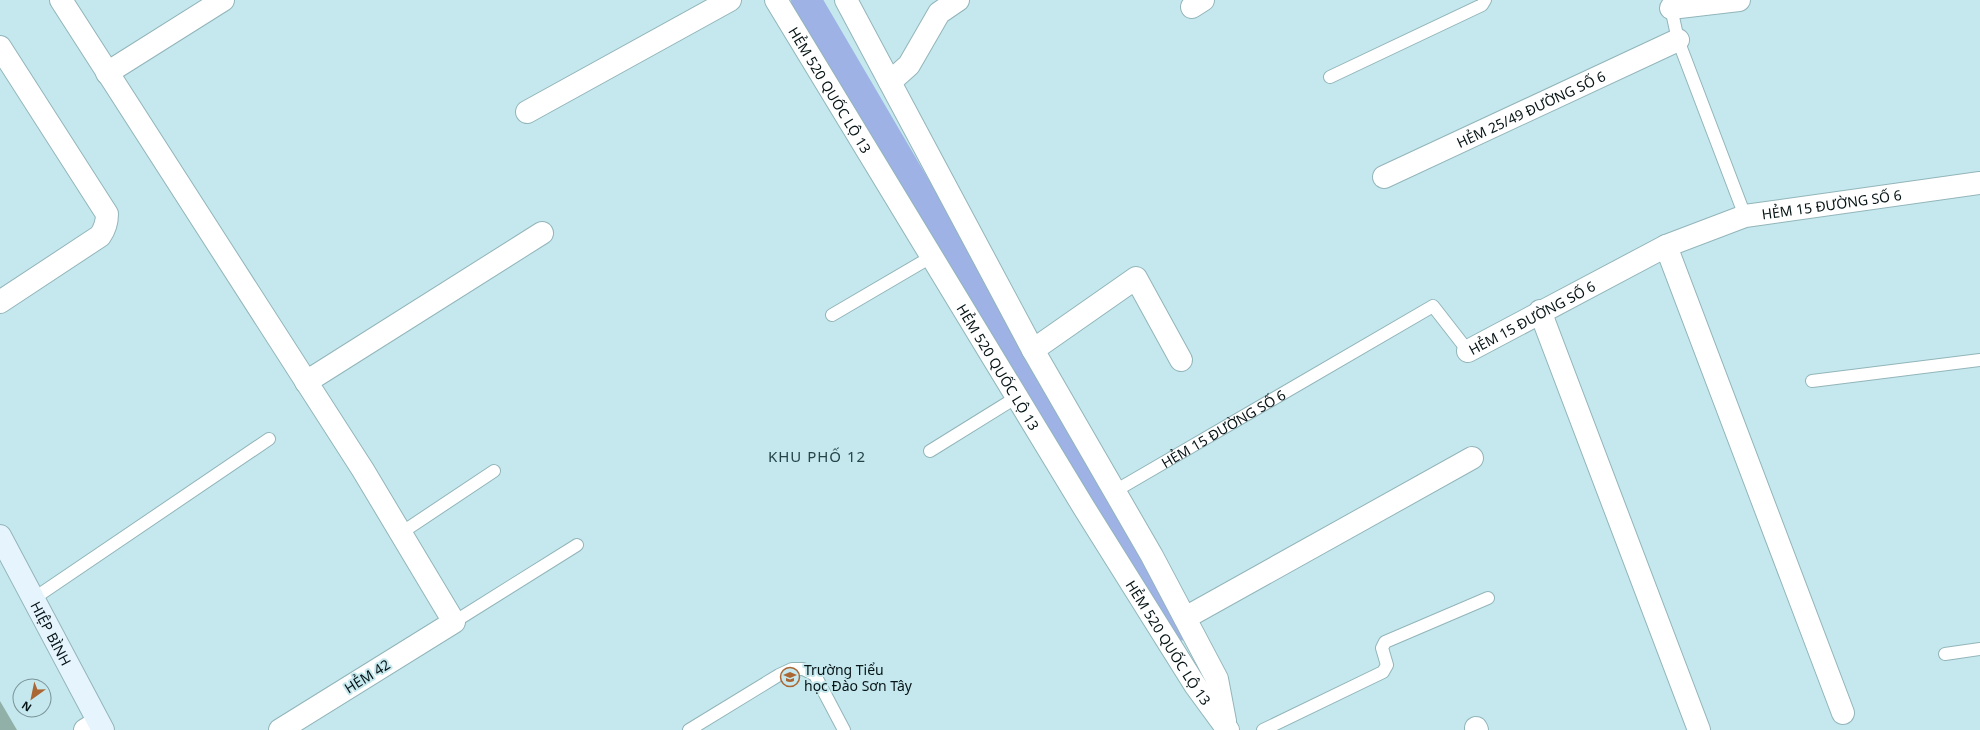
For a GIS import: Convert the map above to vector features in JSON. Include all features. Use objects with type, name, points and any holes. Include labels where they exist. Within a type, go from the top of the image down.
[{"type":"main road","name":"HIỆP BÌNH","points":[[0,536],[33,599],[95,727]]},
{"type":"street","points":[[61,0],[306,382],[401,533],[454,622]]},
{"type":"street","points":[[107,72],[223,0]]},
{"type":"street","points":[[527,112],[730,0]]},
{"type":"street","name":"HẺM 520 QUỐC LỘ 13","points":[[776,0],[1017,397],[1187,672],[1227,728]]},
{"type":"street","points":[[846,0],[1033,350],[1115,491],[1217,679],[1227,728]]},
{"type":"street","points":[[890,82],[909,65],[939,13],[958,0]]},
{"type":"street","points":[[1670,4],[1739,0]]},
{"type":"street","name":"HẺM 25/49 ĐƯỜNG SỐ 6","points":[[1384,177],[1678,40]]},
{"type":"street","points":[[0,47],[107,214],[105,229],[100,236],[0,302]]},
{"type":"street","name":"HẺM 15 ĐƯỜNG SỐ 6","points":[[1468,351],[1540,311],[1666,246],[1745,216],[1980,183]]},
{"type":"street","points":[[306,382],[542,233]]},
{"type":"street","points":[[1666,246],[1843,713]]},
{"type":"street","points":[[1033,350],[1136,278],[1181,360]]},
{"type":"street","points":[[1540,311],[1699,730]]},
{"type":"street","points":[[1184,618],[1472,458]]},
{"type":"street","name":"HẺM 42","points":[[280,730],[454,622]]},
{"type":"lane","points":[[1330,77],[1482,5],[1485,0]]},
{"type":"lane","points":[[1670,4],[1678,40],[1745,216]]},
{"type":"lane","points":[[832,315],[932,257]]},
{"type":"lane","name":"HẺM 15 ĐƯỜNG SỐ 6","points":[[1115,491],[1433,306],[1468,351]]},
{"type":"lane","points":[[1812,381],[1980,360]]},
{"type":"lane","points":[[930,451],[1017,397]]},
{"type":"lane","points":[[33,599],[269,439]]},
{"type":"lane","points":[[401,533],[494,471]]},
{"type":"lane","points":[[454,622],[577,545]]},
{"type":"lane","points":[[1263,730],[1383,672],[1387,664],[1382,648],[1385,642],[1488,598]]},
{"type":"lane","points":[[1945,654],[1980,649]]},
{"type":"lane","points":[[689,730],[779,675],[792,670],[802,669],[815,675],[844,730]]},
{"type":"building","points":[[0,701],[17,730],[0,730]]},
{"type":"waterway","points":[[806,0],[1017,360],[1178,626]]},
{"type":"place","name":"Trường Tiểu học Đào Sơn Tây","points":[[790,677]]},
{"type":"district","name":"KHU PHỐ 12","points":[[817,456]]}]
